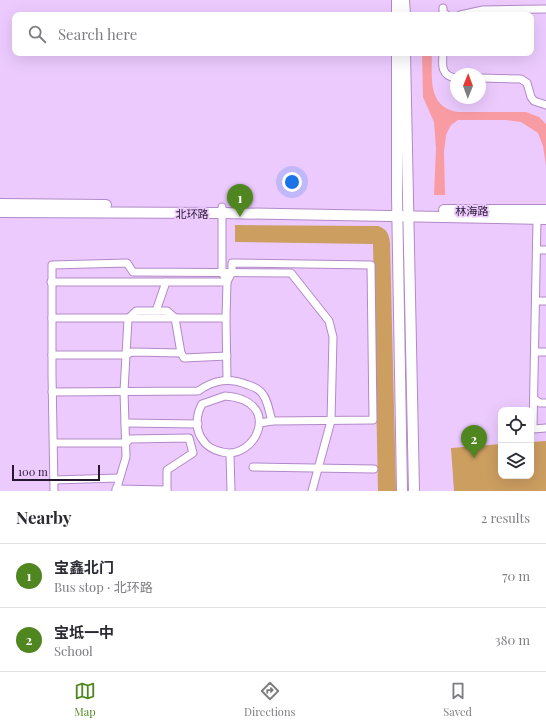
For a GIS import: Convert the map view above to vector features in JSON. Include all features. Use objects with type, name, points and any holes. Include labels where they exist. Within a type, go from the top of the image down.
[{"type":"main road","points":[[397,0],[397,12]]},
{"type":"main road","points":[[404,0],[404,12]]},
{"type":"main road","points":[[397,56],[402,491]]},
{"type":"main road","points":[[405,56],[414,491]]},
{"type":"main road","name":"北环路","points":[[0,204],[222,210],[398,212]]},
{"type":"main road","name":"北环路","points":[[0,212],[222,210]]},
{"type":"main road","name":"林海路","points":[[409,213],[546,210]]},
{"type":"main road","name":"林海路","points":[[398,212],[541,219]]},
{"type":"street","points":[[443,8],[444,12]]},
{"type":"street","points":[[474,12],[483,10],[546,9]]},
{"type":"street","points":[[443,56],[442,68],[450,77]]},
{"type":"street","points":[[486,78],[521,78],[527,83],[531,97],[534,101],[546,105]]},
{"type":"street","points":[[222,210],[222,272],[227,282]]},
{"type":"street","points":[[541,219],[537,250],[533,429],[546,428]]},
{"type":"street","points":[[537,250],[546,250]]},
{"type":"street","points":[[54,491],[52,265],[127,263],[133,272],[291,273],[329,321],[333,337],[332,421],[312,491]]},
{"type":"street","points":[[227,380],[227,282],[232,272],[232,263],[371,265],[373,420],[260,423]]},
{"type":"street","points":[[51,282],[227,282]]},
{"type":"street","points":[[156,311],[166,282]]},
{"type":"street","points":[[536,301],[546,301]]},
{"type":"street","points":[[54,443],[126,442],[130,439],[189,438],[193,453],[167,470],[167,490],[116,490],[126,457],[126,442],[124,391],[128,318],[136,311],[167,311],[175,318],[181,353],[184,358],[227,356]]},
{"type":"street","points":[[52,318],[226,318]]},
{"type":"street","points":[[52,355],[125,355],[132,352],[181,353]]},
{"type":"street","points":[[535,352],[546,352]]},
{"type":"street","points":[[52,392],[198,391],[217,381],[227,380],[246,384],[261,392],[272,422]]},
{"type":"street","points":[[225,396],[239,398],[251,404],[256,409],[260,423],[255,438],[248,446],[242,450],[230,454],[218,452],[208,446],[200,436],[198,416],[202,404],[225,396]]},
{"type":"street","points":[[534,399],[540,403],[546,403]]},
{"type":"street","points":[[125,423],[198,424]]},
{"type":"street","points":[[230,454],[231,491]]},
{"type":"street","points":[[253,466],[319,469],[374,469]]},
{"type":"street","points":[[54,480],[119,478]]},
{"type":"shaded area","points":[[422,56],[432,56],[433,90],[441,104],[448,109],[458,112],[526,112],[539,117],[546,124],[546,166],[543,146],[538,133],[521,122],[506,120],[458,120],[451,125],[446,135],[444,152],[445,195],[434,195],[436,149],[434,122],[423,97]]},
{"type":"shaded area","points":[[235,225],[378,226],[387,232],[390,243],[396,491],[378,491],[373,244],[235,242]]},
{"type":"shaded area","points":[[546,441],[546,491],[454,491],[451,448],[498,444],[498,479],[534,479],[534,442]]},
{"type":"place","name":"宝鑫北门","points":[[240,217]]},
{"type":"place","name":"宝坻一中","points":[[474,458]]}]
